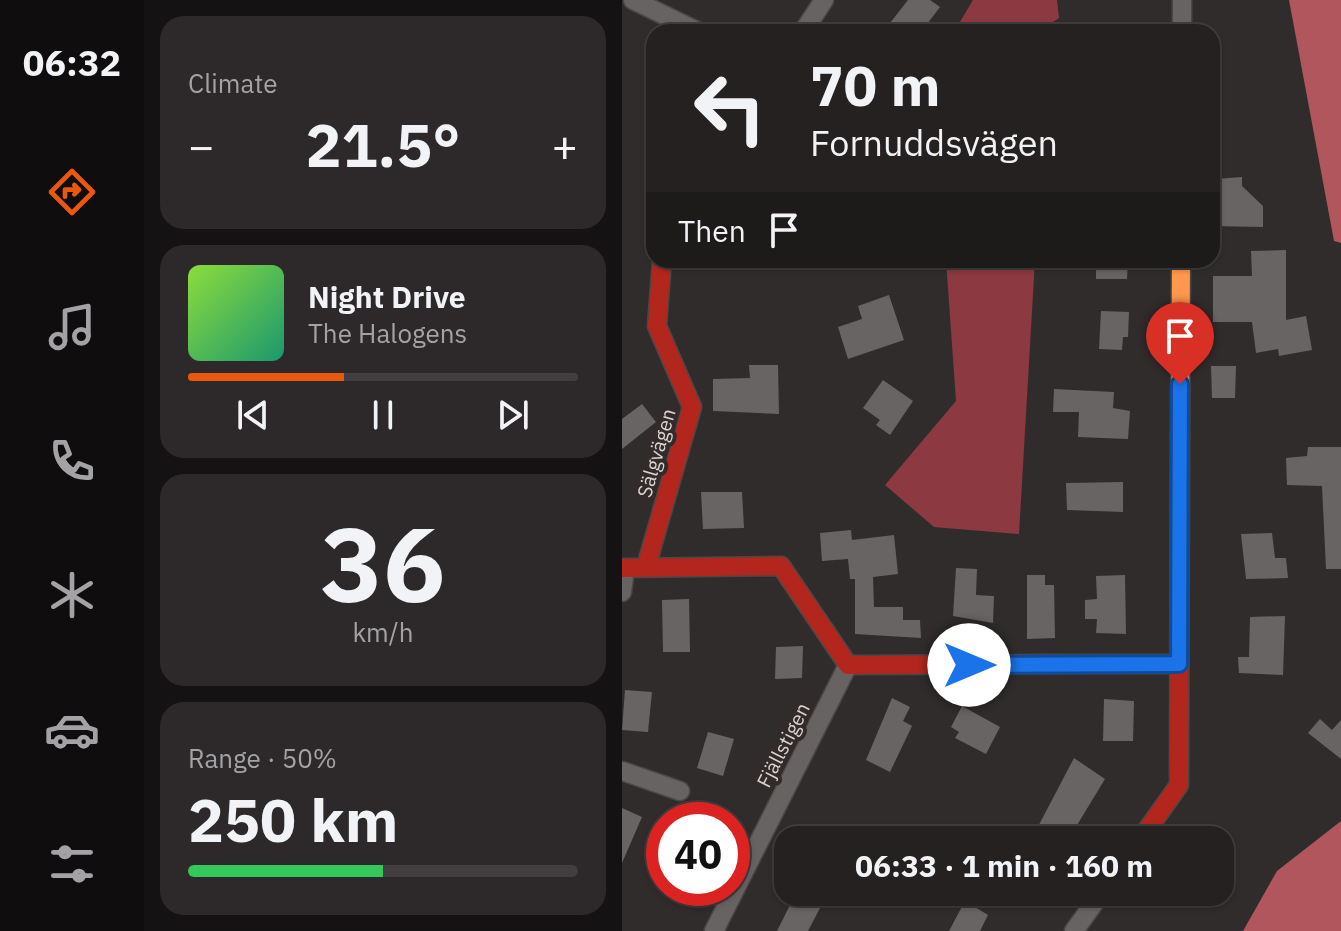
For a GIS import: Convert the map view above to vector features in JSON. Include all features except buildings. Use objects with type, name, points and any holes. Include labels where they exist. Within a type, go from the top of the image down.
[{"type":"street","points":[[633,0],[673,24]]},
{"type":"street","points":[[808,24],[824,0]]},
{"type":"street","points":[[1182,0],[1182,24]]},
{"type":"street","name":"Sälgvägen","points":[[646,567],[692,407],[657,326],[661,268]]},
{"type":"street","points":[[1150,826],[1179,785],[1181,268]]},
{"type":"street","points":[[622,592],[623,568],[781,566],[848,665],[1179,664]]},
{"type":"street","name":"Fjällstigen","points":[[714,931],[848,665]]},
{"type":"street","points":[[622,771],[680,791]]},
{"type":"street","points":[[1074,931],[1092,906]]},
{"type":"shaded area","points":[[973,0],[1057,0],[1059,18],[1050,24],[959,24]]},
{"type":"shaded area","points":[[1289,0],[1341,0],[1341,243],[1334,241]]},
{"type":"shaded area","points":[[947,268],[1035,268],[1019,534],[934,527],[885,485],[956,401]]},
{"type":"shaded area","points":[[1341,821],[1341,931],[1243,931],[1277,871]]},
{"type":"traffic: slow","points":[[1180,435],[1181,268]]},
{"type":"traffic: slow","points":[[1043,664],[1179,664]]},
{"type":"traffic: jam","points":[[646,567],[692,407],[657,326],[661,268]]},
{"type":"traffic: jam","points":[[1150,826],[1179,785],[1180,435]]},
{"type":"traffic: jam","points":[[622,568],[781,566],[848,665],[1043,664]]},
{"type":"route","points":[[969,665],[1179,664],[1180,384]]}]
